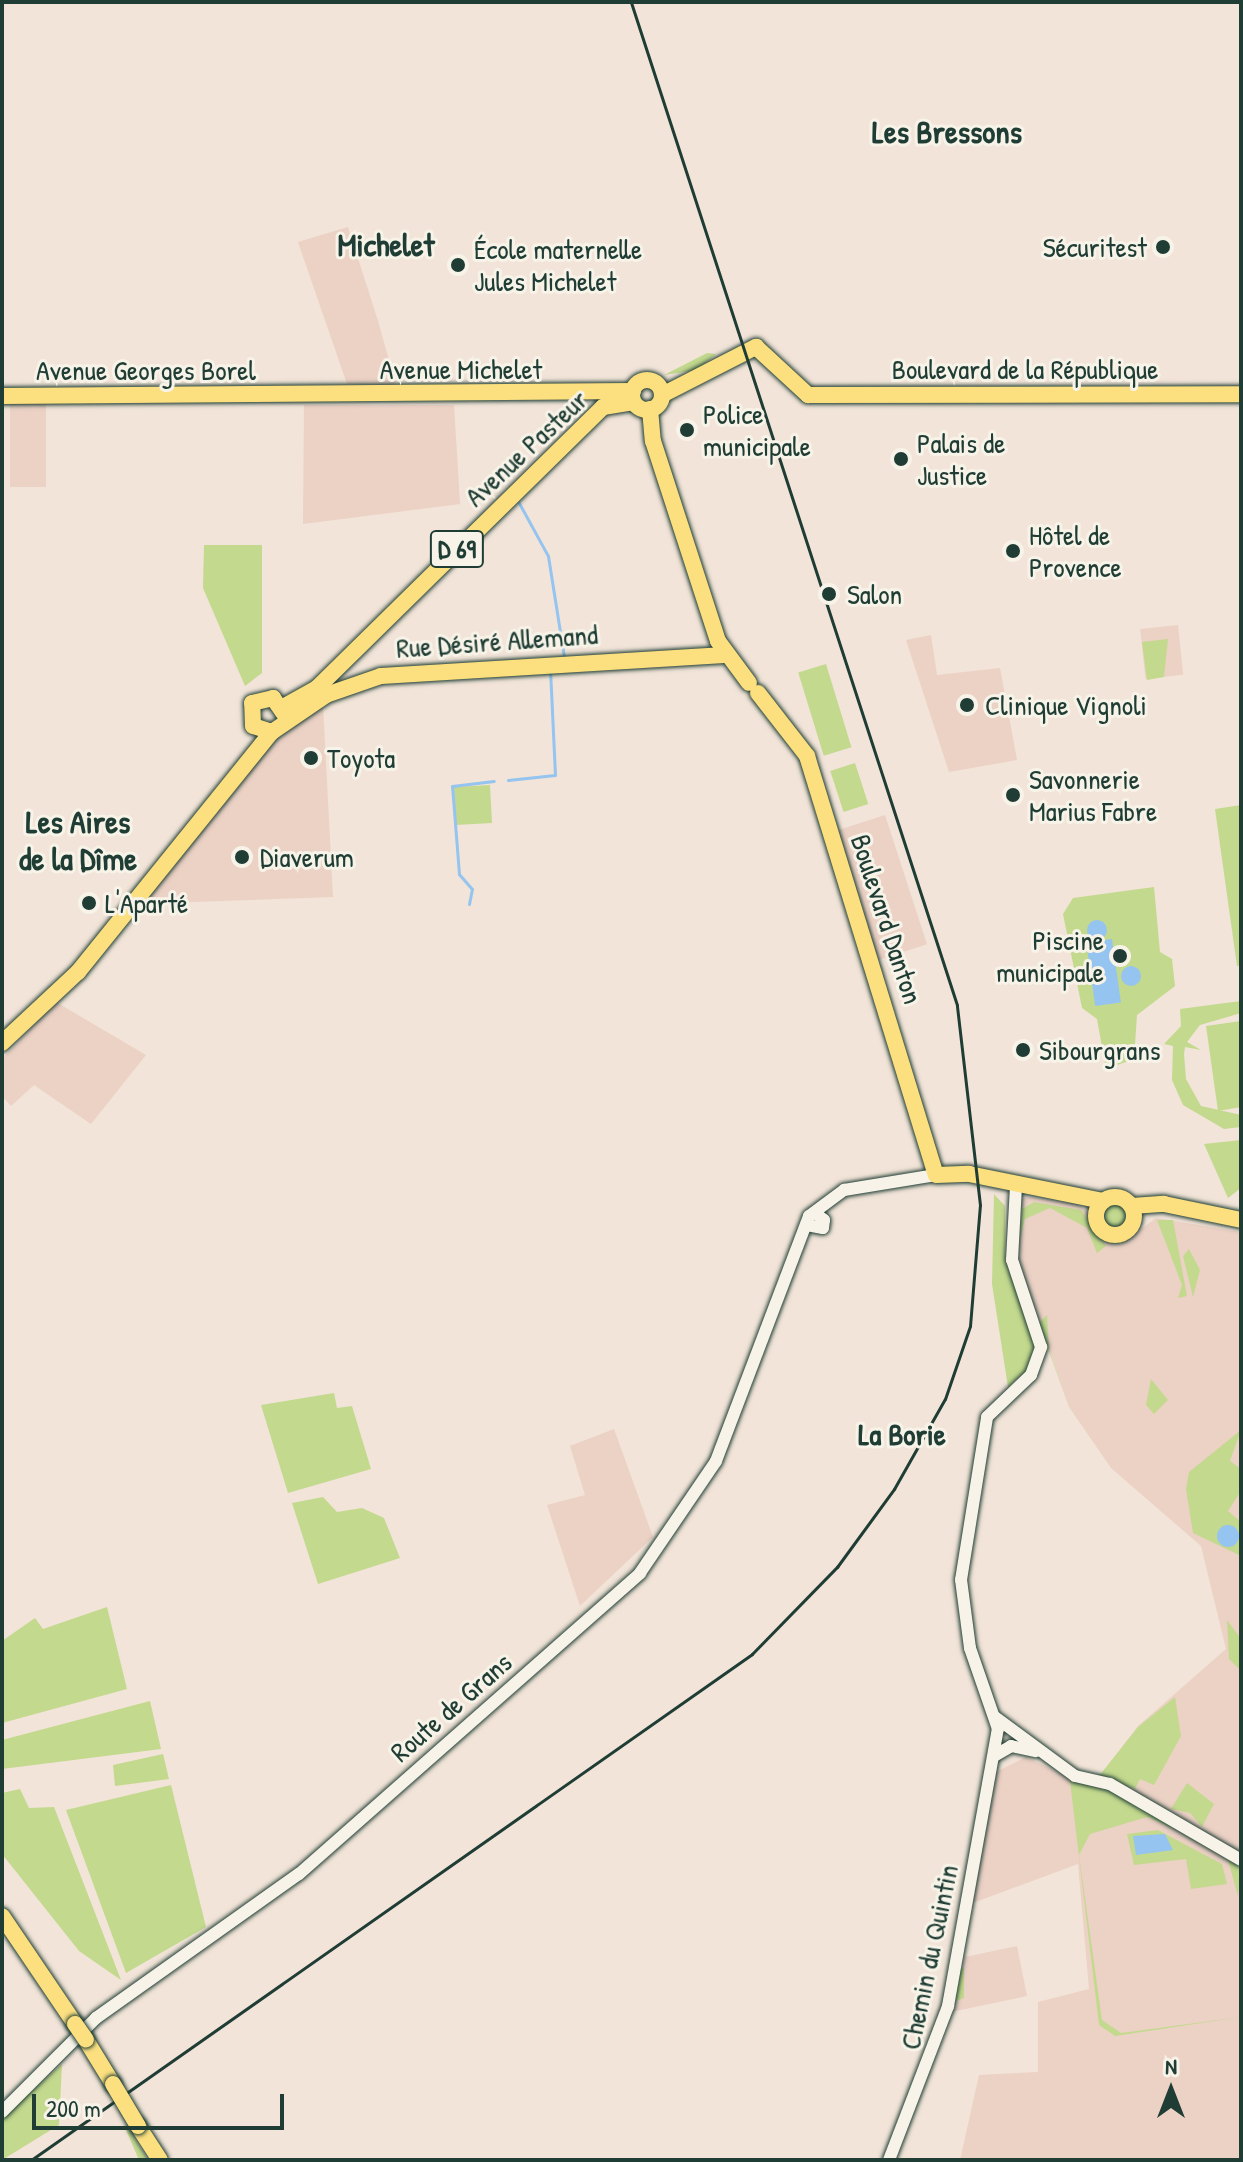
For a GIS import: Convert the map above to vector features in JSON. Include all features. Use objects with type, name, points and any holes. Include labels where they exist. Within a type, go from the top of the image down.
[{"type":"main road","name":"Boulevard de la République","points":[[660,391],[701,374],[745,340],[775,347],[785,367],[808,395],[1241,394]]},
{"type":"main road","points":[[642,381],[660,391],[650,409],[633,397],[642,381]]},
{"type":"main road","name":"Avenue Georges Borel","points":[[2,396],[291,396]]},
{"type":"main road","name":"Avenue Michelet","points":[[291,396],[633,397]]},
{"type":"main road","name":"Avenue Pasteur","points":[[272,727],[603,407],[633,397]]},
{"type":"main road","name":"Boulevard Danton","points":[[650,409],[653,441],[724,655],[807,756],[929,1143],[936,1175]]},
{"type":"main road","name":"Rue Désiré Allemand","points":[[272,727],[345,685],[549,662],[724,655]]},
{"type":"main road","points":[[335,669],[345,685]]},
{"type":"main road","name":"D 69","points":[[2,1043],[78,972],[272,727]]},
{"type":"main road","name":"Route de Grans","points":[[936,1175],[1016,1186],[1100,1206]]},
{"type":"main road","points":[[1241,1220],[1164,1204],[1133,1214],[1121,1234],[1108,1233],[1100,1206],[1115,1196],[1133,1214],[1165,1214],[1241,1227]]},
{"type":"main road","points":[[2,1916],[86,2040],[160,2160]]},
{"type":"street","points":[[913,1175],[929,1143]]},
{"type":"street","name":"Route de Grans","points":[[2,2112],[96,2018],[299,1874],[640,1573],[716,1461],[775,1293],[802,1239],[827,1201],[865,1184],[913,1175],[936,1175]]},
{"type":"street","points":[[1016,1186],[1012,1260],[1041,1347],[1031,1375],[987,1417],[961,1580],[990,1712],[1003,1740],[1040,1752],[1241,1860]]},
{"type":"street","name":"Chemin du Quintin","points":[[889,2160],[948,2006],[1003,1740]]},
{"type":"shaded area","points":[[348,227],[396,385],[347,384],[298,242]]},
{"type":"shaded area","points":[[10,401],[46,401],[46,487],[10,487]]},
{"type":"shaded area","points":[[304,405],[454,405],[460,504],[303,524]]},
{"type":"shaded area","points":[[1178,625],[1183,675],[1145,679],[1140,629]]},
{"type":"shaded area","name":"Clinique Vignoli","points":[[931,635],[937,675],[1000,668],[1017,760],[949,772],[906,640]]},
{"type":"shaded area","points":[[323,705],[333,897],[140,904],[273,742]]},
{"type":"shaded area","points":[[885,815],[927,944],[879,960],[836,831]]},
{"type":"shaded area","points":[[56,1002],[146,1055],[91,1124],[34,1085],[11,1106],[2,1096],[2,1059]]},
{"type":"shaded area","points":[[1030,1197],[1078,1204],[1121,1244],[1156,1218],[1241,1232],[1241,2160],[960,2160],[979,2075],[1038,2072],[1038,2002],[1089,1989],[1078,1864],[970,1904],[996,1772],[1026,1757],[1076,1781],[1102,1773],[1138,1726],[1226,1649],[1201,1546],[1111,1468],[1069,1407],[1020,1263],[1016,1232],[1021,1199]]},
{"type":"shaded area","points":[[614,1429],[653,1537],[580,1606],[547,1505],[585,1495],[570,1446]]},
{"type":"shaded area","points":[[1017,1946],[1027,1996],[951,2012],[965,1957]]},
{"type":"green space","points":[[707,353],[716,354],[697,370],[664,375]]},
{"type":"green space","points":[[204,545],[262,545],[262,673],[245,686],[203,588]]},
{"type":"green space","points":[[1168,639],[1164,677],[1147,680],[1142,642]]},
{"type":"green space","points":[[826,664],[851,747],[824,756],[798,672]]},
{"type":"green space","points":[[855,763],[868,804],[844,812],[830,771]]},
{"type":"green space","points":[[490,785],[492,823],[455,825],[453,787]]},
{"type":"green space","points":[[1241,805],[1241,965],[1237,966],[1215,809]]},
{"type":"green space","name":"Piscine municipale","points":[[1154,887],[1160,952],[1172,959],[1175,986],[1137,1015],[1134,1059],[1106,1069],[1097,1019],[1082,1008],[1063,914],[1073,898]]},
{"type":"green space","points":[[1241,1001],[1241,1013],[1200,1025],[1187,1042],[1201,1050],[1185,1047],[1184,1054],[1186,1079],[1201,1106],[1241,1115],[1241,1127],[1224,1129],[1183,1105],[1172,1080],[1173,1046],[1164,1044],[1181,1026],[1180,1009]]},
{"type":"green space","points":[[1241,1021],[1241,1107],[1218,1111],[1206,1026]]},
{"type":"green space","points":[[1241,1140],[1241,1188],[1228,1198],[1204,1144]]},
{"type":"green space","points":[[994,1194],[1005,1206],[1005,1258],[1035,1345],[1028,1369],[1008,1387],[992,1284]]},
{"type":"green space","points":[[1116,1200],[1126,1205],[1131,1215],[1126,1225],[1116,1230],[1106,1225],[1101,1215],[1106,1205]]},
{"type":"green space","points":[[1034,1202],[1081,1210],[1106,1246],[1097,1253],[1087,1228],[1050,1208],[1025,1219],[1020,1239],[1022,1209]]},
{"type":"green space","points":[[1157,1220],[1173,1220],[1187,1296],[1178,1298],[1182,1285]]},
{"type":"green space","points":[[1189,1249],[1200,1270],[1193,1297],[1183,1256]]},
{"type":"green space","points":[[1047,1315],[1049,1349],[1070,1410],[1039,1323]]},
{"type":"green space","points":[[1151,1379],[1168,1400],[1154,1414],[1146,1405]]},
{"type":"green space","points":[[334,1393],[337,1408],[352,1406],[371,1469],[288,1493],[261,1405]]},
{"type":"green space","points":[[1241,1430],[1230,1461],[1241,1469],[1241,1491],[1228,1511],[1241,1522],[1241,1556],[1193,1533],[1186,1489],[1189,1472]]},
{"type":"green space","points":[[323,1497],[337,1512],[362,1508],[384,1518],[400,1558],[318,1584],[292,1503]]},
{"type":"green space","points":[[107,1607],[127,1689],[2,1723],[2,1641],[35,1618],[43,1629]]},
{"type":"green space","points":[[1227,1620],[1241,1639],[1241,1671],[1229,1659]]},
{"type":"green space","points":[[1175,1697],[1181,1736],[1154,1785],[1140,1779],[1135,1789],[1099,1776],[1138,1727]]},
{"type":"green space","points":[[150,1701],[161,1749],[2,1769],[2,1740]]},
{"type":"green space","points":[[163,1754],[169,1779],[115,1786],[113,1765]]},
{"type":"green space","points":[[1070,1781],[1114,1792],[1241,1866],[1238,1896],[1228,1860],[1173,1828],[1147,1817],[1090,1834],[1079,1855],[1102,2020],[1121,2033],[1241,2017],[1115,2036],[1099,2025]]},
{"type":"green space","points":[[1187,1783],[1214,1804],[1202,1827],[1190,1813],[1171,1809]]},
{"type":"green space","points":[[171,1785],[206,1927],[126,1973],[66,1810]]},
{"type":"green space","points":[[20,1789],[29,1808],[54,1807],[121,1980],[79,1951],[2,1854],[2,1793]]},
{"type":"green space","points":[[1158,1830],[1222,1864],[1227,1884],[1191,1889],[1186,1859],[1134,1865],[1127,1834]]},
{"type":"green space","points":[[964,1967],[964,1998],[956,2001],[958,1973]]},
{"type":"green space","points":[[62,2064],[59,2125],[2,2160],[2,2118]]},
{"type":"green space","points":[[123,2123],[133,2136],[148,2160],[139,2160]]},
{"type":"water","points":[[1097,920],[1104,923],[1107,930],[1104,937],[1097,940],[1090,937],[1087,930],[1090,923]]},
{"type":"water","points":[[1112,939],[1121,1002],[1095,1006],[1086,943]]},
{"type":"water","points":[[1127,966],[1135,966],[1141,976],[1135,986],[1127,986],[1121,980],[1121,972]]},
{"type":"water","points":[[1228,1525],[1236,1528],[1239,1536],[1236,1544],[1228,1547],[1220,1544],[1217,1536],[1220,1528]]},
{"type":"water","points":[[1165,1834],[1173,1850],[1136,1855],[1133,1836]]},
{"type":"waterway","points":[[519,503],[548,556],[564,657]]},
{"type":"waterway","points":[[508,780],[555,775],[550,670]]},
{"type":"waterway","points":[[469,904],[472,889],[459,874],[452,786],[494,781]]},
{"type":"railway","points":[[31,2160],[752,1654],[837,1567],[894,1489],[945,1399],[970,1326],[980,1205],[957,1005],[631,2]]},
{"type":"place","name":"Sécuritest","points":[[1163,247]]},
{"type":"place","name":"École maternelle Jules Michelet","points":[[458,265]]},
{"type":"place","name":"Police municipale","points":[[687,430]]},
{"type":"place","name":"Palais de Justice","points":[[901,459]]},
{"type":"place","name":"Hôtel de Provence","points":[[1013,551]]},
{"type":"place","name":"Salon","points":[[829,594]]},
{"type":"place","name":"Clinique Vignoli","points":[[967,705]]},
{"type":"place","name":"Toyota","points":[[311,758]]},
{"type":"place","name":"Savonnerie Marius Fabre","points":[[1013,795]]},
{"type":"place","name":"Diaverum","points":[[242,857]]},
{"type":"place","name":"L'Aparté","points":[[89,903]]},
{"type":"place","name":"Piscine municipale","points":[[1120,956]]},
{"type":"place","name":"Sibourgrans","points":[[1023,1050]]},
{"type":"district","name":"Les Bressons","points":[[947,132]]},
{"type":"district","name":"Michelet","points":[[386,245]]},
{"type":"district","name":"Les Aires de la Dîme","points":[[78,842]]},
{"type":"district","name":"La Borie","points":[[902,1434]]}]
